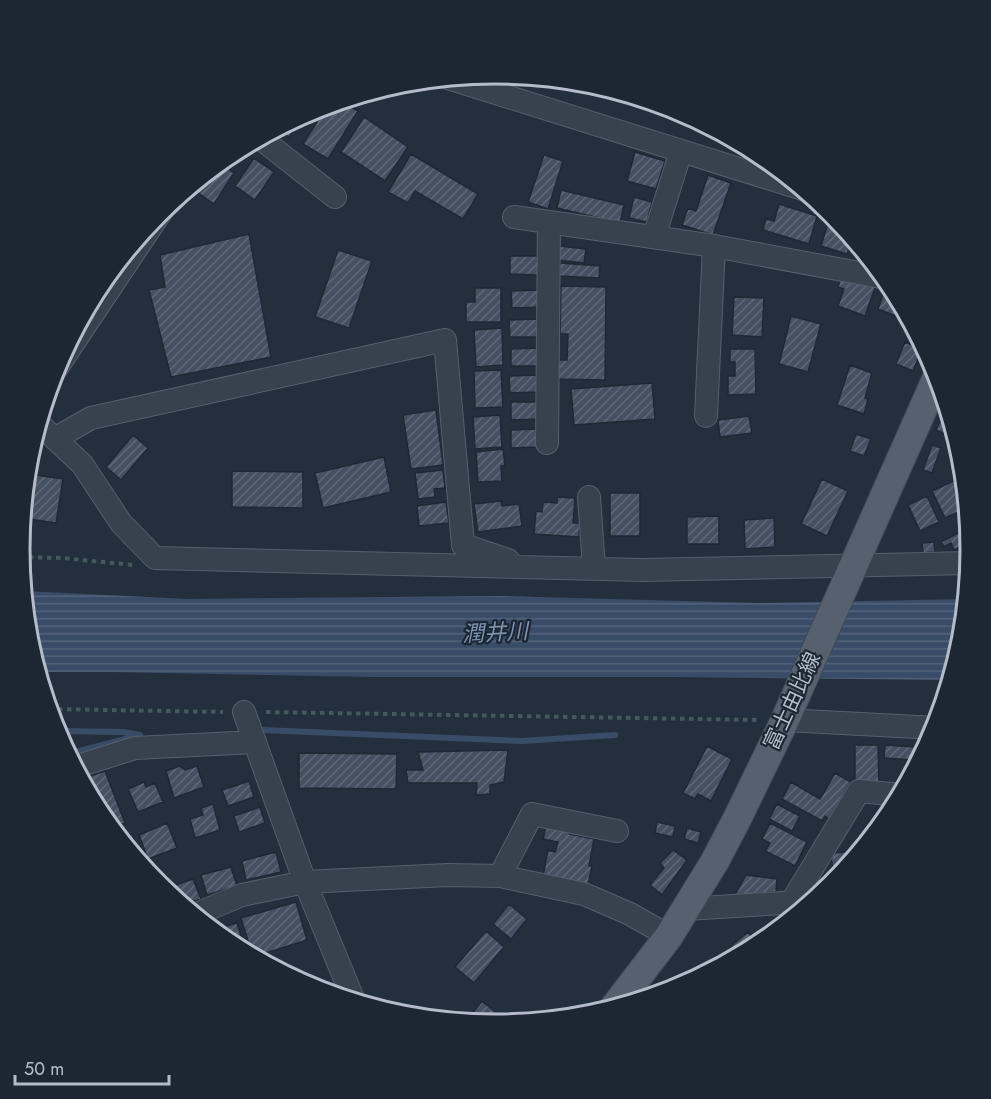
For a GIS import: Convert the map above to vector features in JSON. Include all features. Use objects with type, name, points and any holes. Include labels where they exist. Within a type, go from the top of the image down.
[{"type":"main road","name":"富士由比線","points":[[622,997],[669,936],[715,861],[787,715],[932,389]]},
{"type":"street","points":[[470,85],[782,182]]},
{"type":"street","points":[[267,144],[335,197]]},
{"type":"street","points":[[654,237],[681,151]]},
{"type":"street","points":[[514,217],[714,246],[872,276]]},
{"type":"street","points":[[547,443],[549,223]]},
{"type":"street","points":[[706,416],[714,246]]},
{"type":"street","points":[[56,438],[91,418],[445,339],[463,545],[507,558],[512,566]]},
{"type":"street","points":[[46,429],[81,464],[121,523],[156,558],[643,570],[851,572],[961,564]]},
{"type":"street","points":[[589,497],[594,568]]},
{"type":"street","points":[[244,712],[305,882],[350,991]]},
{"type":"street","points":[[787,715],[926,727]]},
{"type":"street","points":[[83,764],[135,748],[255,742]]},
{"type":"street","points":[[791,903],[859,791],[892,794]]},
{"type":"street","points":[[500,876],[532,814],[617,831]]},
{"type":"street","points":[[203,911],[242,895],[305,882],[448,875],[500,876],[584,894],[669,936]]},
{"type":"street","points":[[686,909],[798,902]]},
{"type":"path","points":[[58,709],[787,715]]},
{"type":"water","name":"潤井川","points":[[32,591],[188,599],[503,596],[760,603],[958,599],[952,640],[942,680],[374,677],[47,672],[39,640]]},
{"type":"building","points":[[352,107],[358,111],[328,159],[303,144],[317,122],[314,120]]},
{"type":"building","points":[[364,117],[408,147],[385,181],[341,152]]},
{"type":"building","points":[[635,152],[665,161],[656,189],[627,181]]},
{"type":"building","points":[[411,154],[478,194],[463,219],[415,191],[408,203],[388,192]]},
{"type":"building","points":[[544,155],[563,161],[548,209],[528,202]]},
{"type":"building","points":[[254,158],[274,172],[255,200],[235,186]]},
{"type":"building","points":[[228,169],[234,173],[214,204],[198,193]]},
{"type":"building","points":[[708,175],[731,183],[713,235],[682,225],[688,208],[696,211]]},
{"type":"building","points":[[561,190],[624,205],[620,223],[557,208]]},
{"type":"building","points":[[634,197],[652,202],[647,222],[629,218]]},
{"type":"building","points":[[779,204],[817,216],[809,244],[763,230],[766,219],[774,221]]},
{"type":"building","points":[[828,223],[849,247],[847,254],[821,246]]},
{"type":"building","points":[[249,234],[271,357],[171,377],[149,290],[165,287],[160,255]]},
{"type":"building","points":[[559,246],[586,249],[584,263],[557,260]]},
{"type":"building","points":[[338,250],[372,261],[349,328],[315,317]]},
{"type":"building","points":[[510,256],[540,256],[539,275],[510,274]]},
{"type":"building","points":[[560,263],[600,266],[599,278],[559,276]]},
{"type":"building","points":[[842,273],[876,285],[865,316],[838,306],[844,289],[838,287]]},
{"type":"building","points":[[561,286],[606,287],[605,380],[555,379],[555,360],[567,360],[568,334],[560,334]]},
{"type":"building","points":[[475,288],[501,288],[501,322],[466,322],[466,302],[475,302]]},
{"type":"building","points":[[539,290],[539,307],[512,308],[511,291]]},
{"type":"building","points":[[884,292],[899,317],[878,309]]},
{"type":"building","points":[[734,297],[764,298],[762,337],[732,335]]},
{"type":"building","points":[[791,316],[821,324],[808,372],[779,364]]},
{"type":"building","points":[[537,319],[538,337],[510,337],[509,320]]},
{"type":"building","points":[[502,328],[503,365],[476,367],[474,330]]},
{"type":"building","points":[[905,342],[914,346],[919,356],[913,371],[896,364]]},
{"type":"building","points":[[538,348],[539,366],[511,366],[511,349]]},
{"type":"building","points":[[730,349],[755,349],[756,394],[728,395],[728,376],[735,376],[735,362],[730,362]]},
{"type":"building","points":[[850,365],[872,373],[865,398],[868,399],[864,414],[837,405]]},
{"type":"building","points":[[501,370],[503,407],[475,408],[474,371]]},
{"type":"building","points":[[537,375],[537,392],[510,393],[509,376]]},
{"type":"building","points":[[652,383],[655,419],[574,425],[571,389]]},
{"type":"building","points":[[511,402],[538,402],[539,419],[511,420]]},
{"type":"building","points":[[436,410],[443,465],[411,469],[403,415]]},
{"type":"building","points":[[500,415],[502,447],[475,449],[473,417]]},
{"type":"building","points":[[749,416],[752,433],[720,437],[718,420]]},
{"type":"building","points":[[940,421],[943,422],[946,435],[936,430]]},
{"type":"building","points":[[539,429],[539,447],[511,448],[511,430]]},
{"type":"building","points":[[856,434],[871,439],[864,456],[850,451]]},
{"type":"building","points":[[133,435],[148,448],[121,480],[106,467]]},
{"type":"building","points":[[932,445],[941,448],[932,473],[923,470]]},
{"type":"building","points":[[503,449],[505,466],[501,466],[502,481],[478,482],[476,452]]},
{"type":"building","points":[[384,457],[391,492],[323,508],[315,473]]},
{"type":"building","points":[[443,470],[445,488],[434,489],[435,497],[418,499],[415,473]]},
{"type":"building","points":[[232,471],[303,472],[303,508],[232,507]]},
{"type":"building","points":[[36,475],[63,479],[56,523],[31,519]]},
{"type":"building","points":[[822,479],[848,491],[827,536],[801,524]]},
{"type":"building","points":[[955,480],[959,512],[945,518],[932,491]]},
{"type":"building","points":[[610,493],[640,493],[640,536],[610,536]]},
{"type":"building","points":[[927,496],[939,522],[920,531],[908,505]]},
{"type":"building","points":[[557,497],[575,498],[573,523],[580,523],[579,537],[534,534],[536,511],[542,512],[543,502],[557,503]]},
{"type":"building","points":[[501,501],[502,506],[519,504],[522,526],[478,532],[474,504]]},
{"type":"building","points":[[446,502],[449,523],[419,526],[417,506]]},
{"type":"building","points":[[719,516],[719,544],[687,544],[687,517]]},
{"type":"building","points":[[774,518],[775,547],[745,549],[744,520]]},
{"type":"building","points":[[960,532],[961,547],[954,550],[951,543],[944,547],[941,542]]},
{"type":"building","points":[[934,542],[935,552],[923,553],[922,543]]},
{"type":"building","points":[[855,745],[878,745],[879,785],[855,785]]},
{"type":"building","points":[[885,745],[915,747],[911,760],[884,758]]},
{"type":"building","points":[[707,746],[732,759],[711,801],[698,794],[695,799],[683,793]]},
{"type":"building","points":[[508,750],[504,782],[490,785],[490,794],[476,795],[477,783],[408,783],[406,770],[423,770],[418,752]]},
{"type":"building","points":[[299,753],[397,754],[396,789],[299,788]]},
{"type":"building","points":[[180,766],[185,770],[197,766],[204,787],[174,798],[166,771]]},
{"type":"building","points":[[105,771],[125,823],[120,825],[89,776]]},
{"type":"building","points":[[835,773],[851,782],[829,819],[825,816],[822,821],[782,799],[791,782],[820,799]]},
{"type":"building","points":[[249,781],[254,797],[228,806],[222,790]]},
{"type":"building","points":[[144,782],[146,787],[155,783],[163,802],[138,812],[128,789]]},
{"type":"building","points":[[213,804],[220,830],[195,838],[190,819],[203,815],[201,808]]},
{"type":"building","points":[[777,804],[800,816],[792,831],[769,819]]},
{"type":"building","points":[[260,807],[265,823],[239,832],[234,816]]},
{"type":"building","points":[[657,822],[675,826],[673,837],[655,833]]},
{"type":"building","points":[[167,823],[177,848],[148,859],[139,835]]},
{"type":"building","points":[[547,823],[570,828],[569,834],[594,839],[588,885],[543,876],[548,850],[555,852],[558,842],[543,839]]},
{"type":"building","points":[[770,823],[807,842],[795,866],[765,851],[770,843],[762,839]]},
{"type":"building","points":[[687,828],[701,832],[698,843],[684,839]]},
{"type":"building","points":[[673,850],[687,860],[662,895],[650,885],[664,868],[660,863]]},
{"type":"building","points":[[276,852],[281,872],[246,880],[242,861]]},
{"type":"building","points":[[848,852],[833,870],[831,853]]},
{"type":"building","points":[[231,867],[237,886],[207,895],[201,875]]},
{"type":"building","points":[[746,875],[777,879],[776,892],[735,895]]},
{"type":"building","points":[[193,879],[201,899],[192,902],[174,886]]},
{"type":"building","points":[[296,902],[307,940],[264,954],[249,944],[241,918]]},
{"type":"building","points":[[509,904],[527,919],[511,939],[493,924]]},
{"type":"building","points":[[237,923],[242,940],[237,937],[223,927]]},
{"type":"building","points":[[486,931],[504,947],[474,983],[455,967]]},
{"type":"building","points":[[748,932],[753,938],[734,949],[731,946]]},
{"type":"building","points":[[482,1001],[499,1015],[496,1015],[472,1014]]},
{"type":"waterway","points":[[263,730],[522,741],[615,735]]},
{"type":"waterway","points":[[67,731],[123,732],[140,735]]},
{"type":"waterway","points":[[76,752],[137,736]]}]
